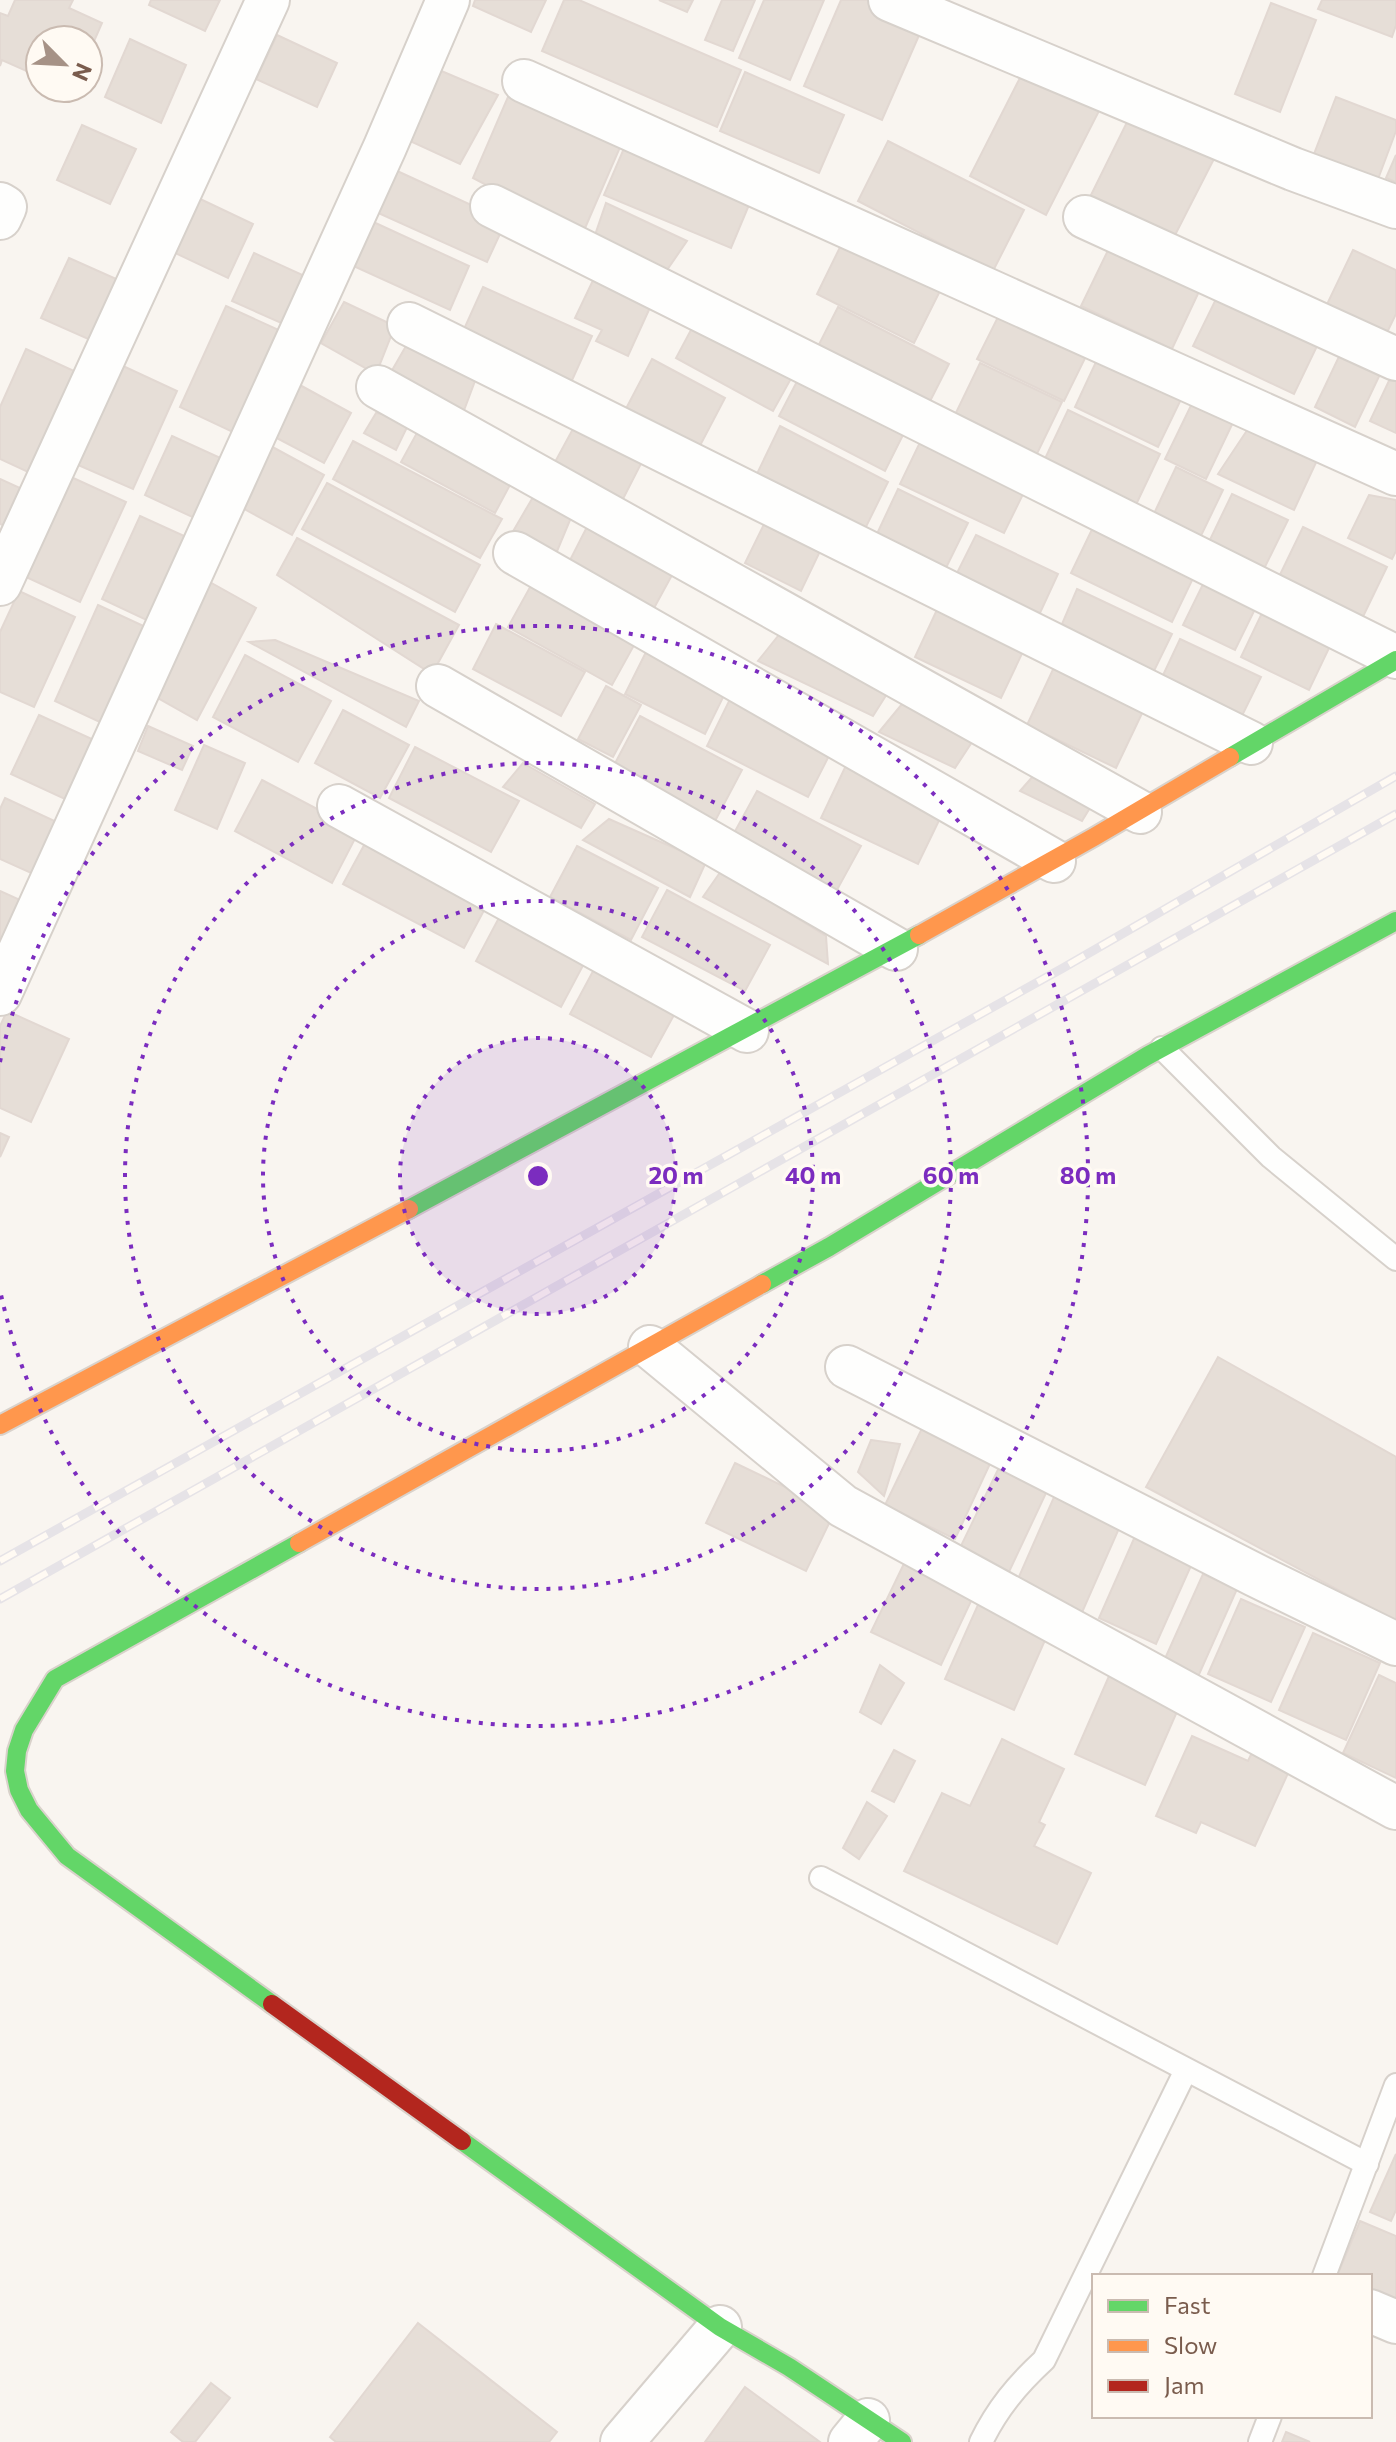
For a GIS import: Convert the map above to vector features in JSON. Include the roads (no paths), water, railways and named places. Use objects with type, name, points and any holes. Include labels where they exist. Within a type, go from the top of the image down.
[{"type":"street","points":[[0,584],[268,0]]},
{"type":"street","points":[[0,994],[385,147],[448,0]]},
{"type":"street","points":[[890,0],[1293,169],[1396,207]]},
{"type":"street","points":[[524,81],[1396,474]]},
{"type":"street","points":[[0,204],[5,207],[0,218]]},
{"type":"street","points":[[492,206],[1396,659]]},
{"type":"street","points":[[1085,217],[1396,359]]},
{"type":"street","points":[[409,324],[1251,743]]},
{"type":"street","points":[[378,387],[1140,812]]},
{"type":"street","points":[[515,553],[1054,861]]},
{"type":"street","points":[[0,1425],[747,1031],[1140,812],[1396,659]]},
{"type":"street","points":[[438,686],[896,949]]},
{"type":"street","points":[[339,806],[747,1031]]},
{"type":"street","points":[[873,2435],[789,2367],[720,2327],[67,1856],[30,1823],[4,1787],[0,1761],[8,1731],[26,1706],[55,1679],[829,1247],[1162,1048],[1396,921]]},
{"type":"street","points":[[650,1347],[843,1506],[1396,1808]]},
{"type":"street","points":[[847,1367],[1396,1644]]},
{"type":"street","points":[[1372,2312],[1396,2322]]},
{"type":"street","points":[[622,2442],[720,2327]]},
{"type":"lane","points":[[1162,1048],[1271,1157],[1396,1259]]},
{"type":"lane","points":[[821,1878],[1367,2164]]},
{"type":"lane","points":[[981,2442],[1014,2388],[1044,2360],[1186,2070]]},
{"type":"lane","points":[[1325,2274],[1396,2085]]},
{"type":"lane","points":[[1260,2442],[1269,2418]]},
{"type":"railway","points":[[0,1561],[1063,968],[1396,776]]},
{"type":"railway","points":[[0,1599],[1396,814]]}]
